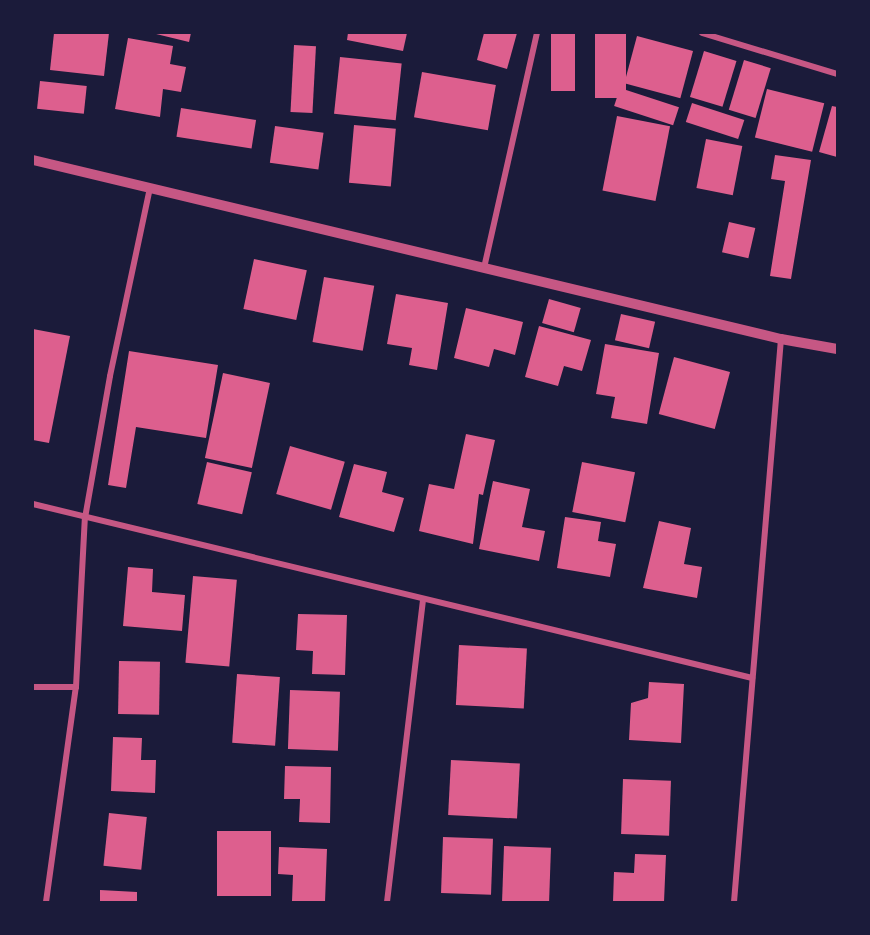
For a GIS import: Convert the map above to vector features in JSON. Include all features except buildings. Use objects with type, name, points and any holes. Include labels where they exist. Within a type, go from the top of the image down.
[{"type":"street","points":[[484,268],[537,33]]},
{"type":"street","points":[[702,33],[837,74]]},
{"type":"street","points":[[33,160],[781,339],[837,349]]},
{"type":"street","points":[[46,902],[76,687],[85,518],[110,376],[150,188]]},
{"type":"street","points":[[734,902],[781,339]]},
{"type":"street","points":[[33,504],[753,678]]},
{"type":"street","points":[[387,902],[423,599]]},
{"type":"street","points":[[33,687],[76,687]]}]
